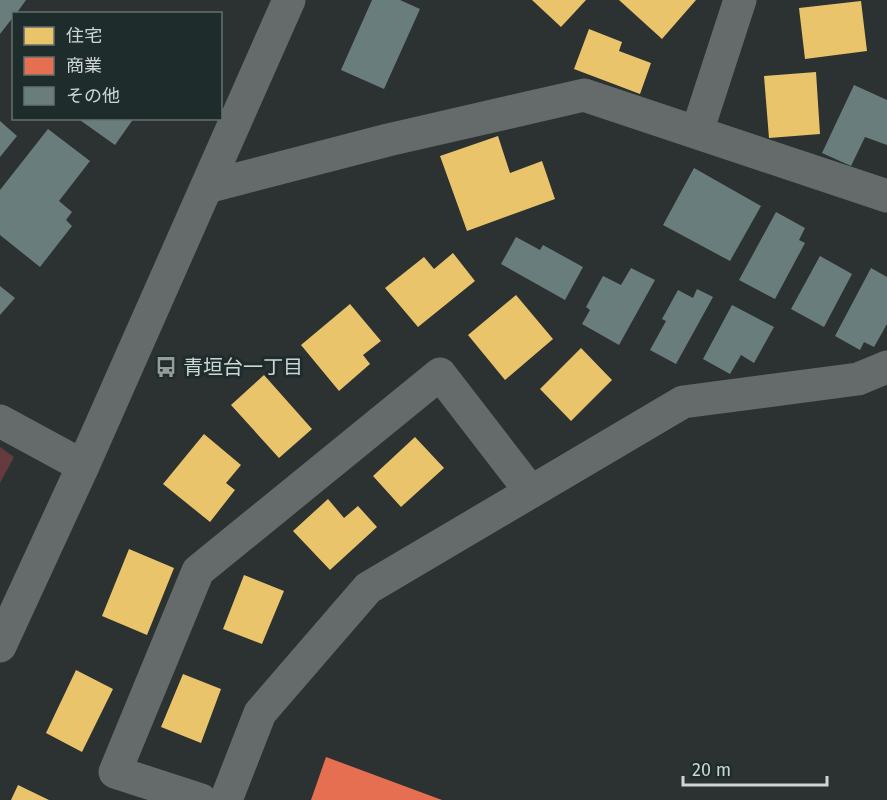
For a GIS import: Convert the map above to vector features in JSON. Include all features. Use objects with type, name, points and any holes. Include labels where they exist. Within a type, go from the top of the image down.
[{"type":"street","points":[[0,646],[83,466],[289,0]]},
{"type":"street","points":[[697,132],[740,0]]},
{"type":"street","points":[[207,187],[584,95],[887,196]]},
{"type":"street","points":[[226,800],[260,713],[368,588],[683,402],[858,379],[887,367]]},
{"type":"street","points":[[201,800],[115,772],[198,571],[440,374],[531,492]]},
{"type":"street","points":[[0,421],[83,466]]},
{"type":"shaded area","points":[[0,447],[14,457],[0,483]]},
{"type":"building: 住宅","points":[[532,0],[586,0],[561,27]]},
{"type":"building: 住宅","points":[[619,0],[696,0],[662,39]]},
{"type":"building: 住宅","points":[[861,1],[867,51],[805,59],[799,8]]},
{"type":"building: 住宅","points":[[589,29],[622,42],[619,51],[651,63],[640,94],[574,69]]},
{"type":"building: 住宅","points":[[816,72],[820,134],[769,138],[764,76]]},
{"type":"building: 住宅","points":[[498,136],[510,173],[542,161],[555,199],[467,231],[440,156]]},
{"type":"building: 住宅","points":[[453,253],[475,281],[418,327],[385,288],[424,257],[434,269]]},
{"type":"building: 住宅","points":[[516,295],[553,339],[505,380],[468,335]]},
{"type":"building: 住宅","points":[[350,304],[381,341],[363,355],[370,364],[339,391],[301,345]]},
{"type":"building: 住宅","points":[[581,348],[612,380],[571,421],[540,389]]},
{"type":"building: 住宅","points":[[264,375],[312,429],[279,458],[231,405]]},
{"type":"building: 住宅","points":[[204,434],[241,465],[226,483],[235,490],[210,522],[163,484]]},
{"type":"building: 住宅","points":[[415,437],[444,468],[401,507],[373,476]]},
{"type":"building: 住宅","points":[[328,499],[344,518],[358,506],[377,527],[330,570],[293,531]]},
{"type":"building: 住宅","points":[[129,549],[174,568],[147,635],[102,616]]},
{"type":"building: 住宅","points":[[244,575],[284,591],[262,644],[223,629]]},
{"type":"building: 住宅","points":[[76,670],[113,689],[82,752],[46,733]]},
{"type":"building: 住宅","points":[[183,674],[221,689],[201,743],[161,727]]},
{"type":"building: 住宅","points":[[18,785],[49,800],[11,800]]},
{"type":"building: 商業","points":[[326,757],[442,800],[311,800]]},
{"type":"building: その他","points":[[0,0],[26,0],[17,12],[12,12],[12,19],[0,34]]},
{"type":"building: その他","points":[[372,0],[400,0],[420,9],[384,89],[341,70]]},
{"type":"building: その他","points":[[854,85],[887,100],[887,145],[865,137],[851,166],[822,153]]},
{"type":"building: その他","points":[[80,120],[133,120],[115,145]]},
{"type":"building: その他","points":[[0,121],[17,136],[0,157]]},
{"type":"building: その他","points":[[48,129],[90,161],[59,201],[72,212],[66,220],[72,226],[40,267],[0,235],[0,190]]},
{"type":"building: その他","points":[[694,168],[761,206],[730,261],[663,225]]},
{"type":"building: その他","points":[[776,212],[805,228],[799,240],[805,243],[775,299],[739,280]]},
{"type":"building: その他","points":[[516,237],[540,250],[543,245],[583,267],[565,300],[501,264]]},
{"type":"building: その他","points":[[820,256],[852,274],[824,327],[791,309]]},
{"type":"building: その他","points":[[631,268],[655,280],[619,345],[582,324],[590,310],[586,307],[603,276],[621,285]]},
{"type":"building: その他","points":[[871,268],[887,277],[887,324],[874,347],[864,342],[860,350],[835,336]]},
{"type":"building: その他","points":[[0,286],[15,298],[0,315]]},
{"type":"building: その他","points":[[697,289],[713,297],[676,364],[650,350],[666,321],[662,319],[678,290],[693,298]]},
{"type":"building: その他","points":[[732,305],[774,327],[754,363],[741,355],[730,374],[703,359]]},
{"type":"place","name":"青垣台一丁目","points":[[166,367]]}]
